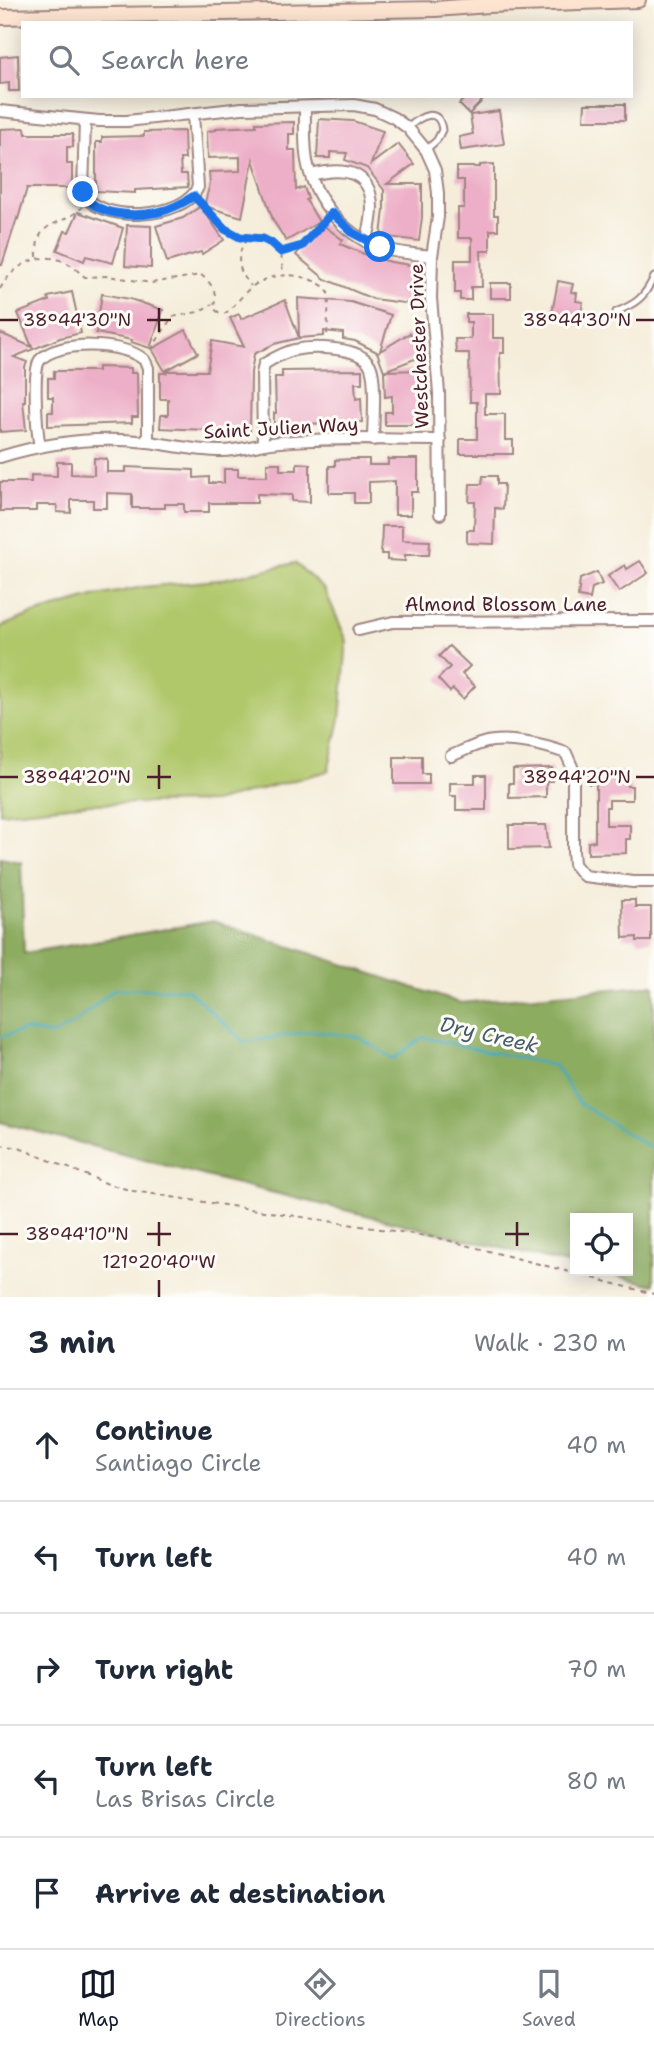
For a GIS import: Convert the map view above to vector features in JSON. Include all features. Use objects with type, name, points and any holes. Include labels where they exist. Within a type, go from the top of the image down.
[{"type":"street","points":[[0,17],[435,9],[638,0]]},
{"type":"street","name":"Westchester Drive","points":[[0,111],[85,120],[127,121],[242,108],[354,105],[375,109],[408,128],[426,150],[435,170],[438,193],[430,298],[437,359],[440,514]]},
{"type":"street","points":[[305,107],[306,149],[311,175],[322,201],[332,213],[366,242],[397,252],[432,256]]},
{"type":"street","points":[[85,120],[83,192],[93,205],[113,212],[136,214],[159,212],[194,196],[198,187],[193,114]]},
{"type":"street","points":[[311,175],[336,170],[347,172],[359,177],[368,187],[373,197],[373,213],[366,242]]},
{"type":"street","points":[[40,446],[36,367],[40,360],[50,354],[90,345],[109,346],[144,359],[148,368],[148,442]]},
{"type":"street","points":[[262,444],[264,364],[278,355],[294,350],[326,348],[359,355],[369,361],[373,372],[373,440]]},
{"type":"street","name":"Saint Julien Way","points":[[0,457],[40,446],[93,440],[148,442],[197,450],[225,451],[294,441],[440,440]]},
{"type":"street","name":"Almond Blossom Lane","points":[[359,630],[393,622],[654,621]]},
{"type":"street","points":[[451,756],[485,742],[517,742],[549,747],[566,753],[573,769],[574,864],[584,876],[654,882]]},
{"type":"lane","points":[[408,128],[425,116],[439,119],[442,130],[437,140],[426,150]]},
{"type":"lane","points":[[616,312],[634,304],[646,293],[654,277]]},
{"type":"path","points":[[194,196],[225,229],[240,237],[263,239],[271,243],[281,252],[283,275]]},
{"type":"path","points":[[37,258],[41,232],[47,226],[76,213],[87,199]]},
{"type":"path","points":[[281,252],[302,246],[332,213]]},
{"type":"path","points":[[248,238],[240,251],[238,263],[252,287]]},
{"type":"path","points":[[0,289],[15,269],[30,260],[44,257],[61,260],[85,277],[108,276],[151,283],[201,275],[215,293],[217,312],[224,314],[252,287],[265,280],[283,275],[301,277],[327,289],[329,297],[326,348]]},
{"type":"path","points":[[144,359],[172,317],[198,312],[214,303]]},
{"type":"path","points":[[0,1145],[29,1151],[108,1184],[133,1191],[439,1238],[654,1294]]},
{"type":"green space","points":[[295,563],[325,590],[347,641],[340,719],[328,771],[214,802],[89,804],[0,813],[0,627],[30,615],[97,596],[143,587],[218,580]]},
{"type":"green space","points":[[0,858],[21,862],[24,953],[213,921],[460,1003],[654,985],[654,1285],[617,1276],[633,1276],[633,1213],[570,1213],[570,1265],[217,1179],[0,1122]]},
{"type":"building","points":[[18,55],[19,91],[9,91],[9,83],[0,84],[0,57]]},
{"type":"building","points":[[465,98],[485,98],[469,114],[459,104]]},
{"type":"building","points":[[585,104],[625,104],[625,120],[584,120]]},
{"type":"building","points":[[499,111],[504,144],[461,150],[459,137],[473,134],[470,115]]},
{"type":"building","points":[[319,119],[353,121],[383,131],[371,164],[398,144],[414,164],[387,184],[422,184],[419,241],[381,236],[384,190],[367,168],[345,160],[347,153],[330,152],[330,158],[317,158]]},
{"type":"building","points":[[294,122],[294,134],[289,134],[289,150],[295,150],[296,190],[304,187],[308,199],[306,200],[319,222],[286,241],[273,220],[253,160],[242,217],[204,206],[210,184],[209,172],[240,171],[240,157],[208,158],[207,131],[256,126],[256,123]]},
{"type":"building","points":[[25,128],[26,134],[73,134],[73,147],[67,147],[67,164],[72,164],[72,188],[27,188],[0,265],[0,129]]},
{"type":"building","points":[[184,131],[185,159],[180,159],[181,174],[187,174],[188,187],[135,190],[135,193],[96,191],[96,142],[102,142],[102,137]]},
{"type":"building","points":[[494,164],[494,215],[498,215],[498,230],[490,230],[490,251],[481,251],[482,287],[471,287],[471,300],[460,300],[460,293],[455,293],[455,260],[472,260],[472,238],[458,238],[458,208],[464,208],[464,180],[457,180],[457,167]]},
{"type":"building","points":[[201,206],[224,240],[202,254],[201,252],[167,262],[156,226],[183,218]]},
{"type":"building","points":[[78,212],[123,228],[113,263],[86,256],[84,261],[57,250],[65,231],[69,232]]},
{"type":"building","points":[[320,223],[343,240],[340,244],[369,256],[417,266],[411,304],[373,299],[325,279],[296,255]]},
{"type":"building","points":[[127,225],[151,226],[151,268],[125,266]]},
{"type":"building","points":[[558,281],[573,284],[571,292],[577,293],[576,301],[583,302],[580,319],[552,313]]},
{"type":"building","points":[[490,283],[511,283],[511,298],[490,298]]},
{"type":"building","points":[[72,292],[81,333],[60,338],[14,357],[27,362],[23,401],[26,430],[0,432],[0,333],[32,347],[18,313],[49,301],[48,297]]},
{"type":"building","points":[[102,294],[130,299],[163,310],[150,348],[131,342],[132,340],[96,333]]},
{"type":"building","points":[[298,298],[351,302],[391,315],[380,351],[410,333],[420,357],[384,371],[377,352],[355,341],[343,339],[343,333],[324,331],[324,336],[299,338]]},
{"type":"building","points":[[285,300],[299,338],[274,344],[254,354],[250,433],[206,433],[206,430],[160,428],[161,415],[168,415],[168,399],[160,399],[160,373],[166,373],[152,349],[186,330],[198,353],[165,371],[207,371],[212,341],[244,347],[230,318],[239,314],[241,319]]},
{"type":"building","points":[[466,314],[493,314],[493,338],[504,338],[504,353],[500,353],[501,394],[485,394],[485,414],[505,414],[505,440],[513,440],[513,454],[460,454],[460,439],[477,439],[477,402],[470,402],[469,353],[456,353],[455,339],[471,339],[471,322],[466,322]]},
{"type":"building","points":[[98,367],[131,368],[131,373],[137,373],[138,417],[132,417],[132,423],[48,426],[48,412],[53,412],[53,397],[48,397],[48,378],[54,378],[54,371],[98,371]]},
{"type":"building","points":[[362,370],[362,383],[355,383],[356,399],[361,398],[362,422],[274,425],[275,377],[282,377],[282,371]]},
{"type":"building","points":[[423,370],[423,425],[385,425],[385,412],[392,412],[392,396],[385,397],[384,371]]},
{"type":"building","points":[[94,458],[107,459],[107,472],[126,472],[126,467],[194,470],[194,478],[209,477],[209,483],[224,483],[224,469],[238,469],[238,476],[267,476],[267,463],[280,463],[280,470],[297,470],[297,463],[310,464],[310,502],[292,501],[292,495],[257,494],[257,503],[209,503],[209,512],[184,512],[184,504],[165,504],[165,508],[132,508],[132,494],[107,493],[107,508],[93,508],[93,500],[71,500],[71,513],[57,512],[57,505],[36,505],[36,511],[0,511],[0,482],[31,482],[31,475],[57,476],[57,462],[71,462],[71,474],[94,475]]},
{"type":"building","points":[[369,459],[369,465],[388,465],[388,459],[418,459],[418,492],[411,492],[411,515],[395,515],[395,481],[369,482],[369,503],[354,503],[354,493],[329,493],[329,466],[335,466],[335,460]]},
{"type":"building","points":[[483,476],[497,476],[497,484],[504,484],[503,509],[495,508],[494,544],[467,543],[467,530],[474,530],[475,502],[469,502],[470,484],[482,484]]},
{"type":"building","points":[[382,526],[402,526],[402,540],[430,541],[429,555],[405,555],[405,561],[387,560],[387,554],[381,554]]},
{"type":"building","points":[[640,561],[648,573],[619,592],[608,576],[625,565],[627,569]]},
{"type":"building","points":[[597,572],[602,584],[592,588],[590,599],[578,597],[580,579]]},
{"type":"building","points":[[449,646],[470,666],[462,674],[475,686],[463,699],[453,689],[450,692],[438,679],[450,667],[439,656]]},
{"type":"building","points":[[422,756],[422,774],[429,774],[429,784],[394,784],[394,757]]},
{"type":"building","points":[[552,768],[552,781],[546,781],[546,797],[509,798],[513,769]]},
{"type":"building","points":[[589,772],[627,772],[627,786],[632,786],[632,800],[609,800],[609,807],[606,807],[606,825],[630,825],[626,853],[588,854],[588,842],[595,841],[596,819],[596,784],[589,784]]},
{"type":"building","points":[[475,775],[486,775],[486,810],[456,810],[456,796],[450,796],[450,783],[475,783]]},
{"type":"building","points":[[509,825],[546,825],[549,848],[509,849]]},
{"type":"building","points":[[622,900],[635,900],[635,907],[651,907],[651,941],[637,941],[637,937],[623,938]]},
{"type":"waterway","name":"Dry Creek","points":[[0,1037],[27,1030],[52,1035],[76,1022],[114,989],[187,989],[244,1042],[314,1031],[359,1037],[393,1059],[423,1037],[555,1066],[580,1104],[654,1150]]},
{"type":"route","points":[[83,192],[93,205],[113,212],[136,214],[159,212],[194,196],[225,229],[240,237],[263,239],[281,252],[302,246],[332,213],[353,233],[380,247]]}]
